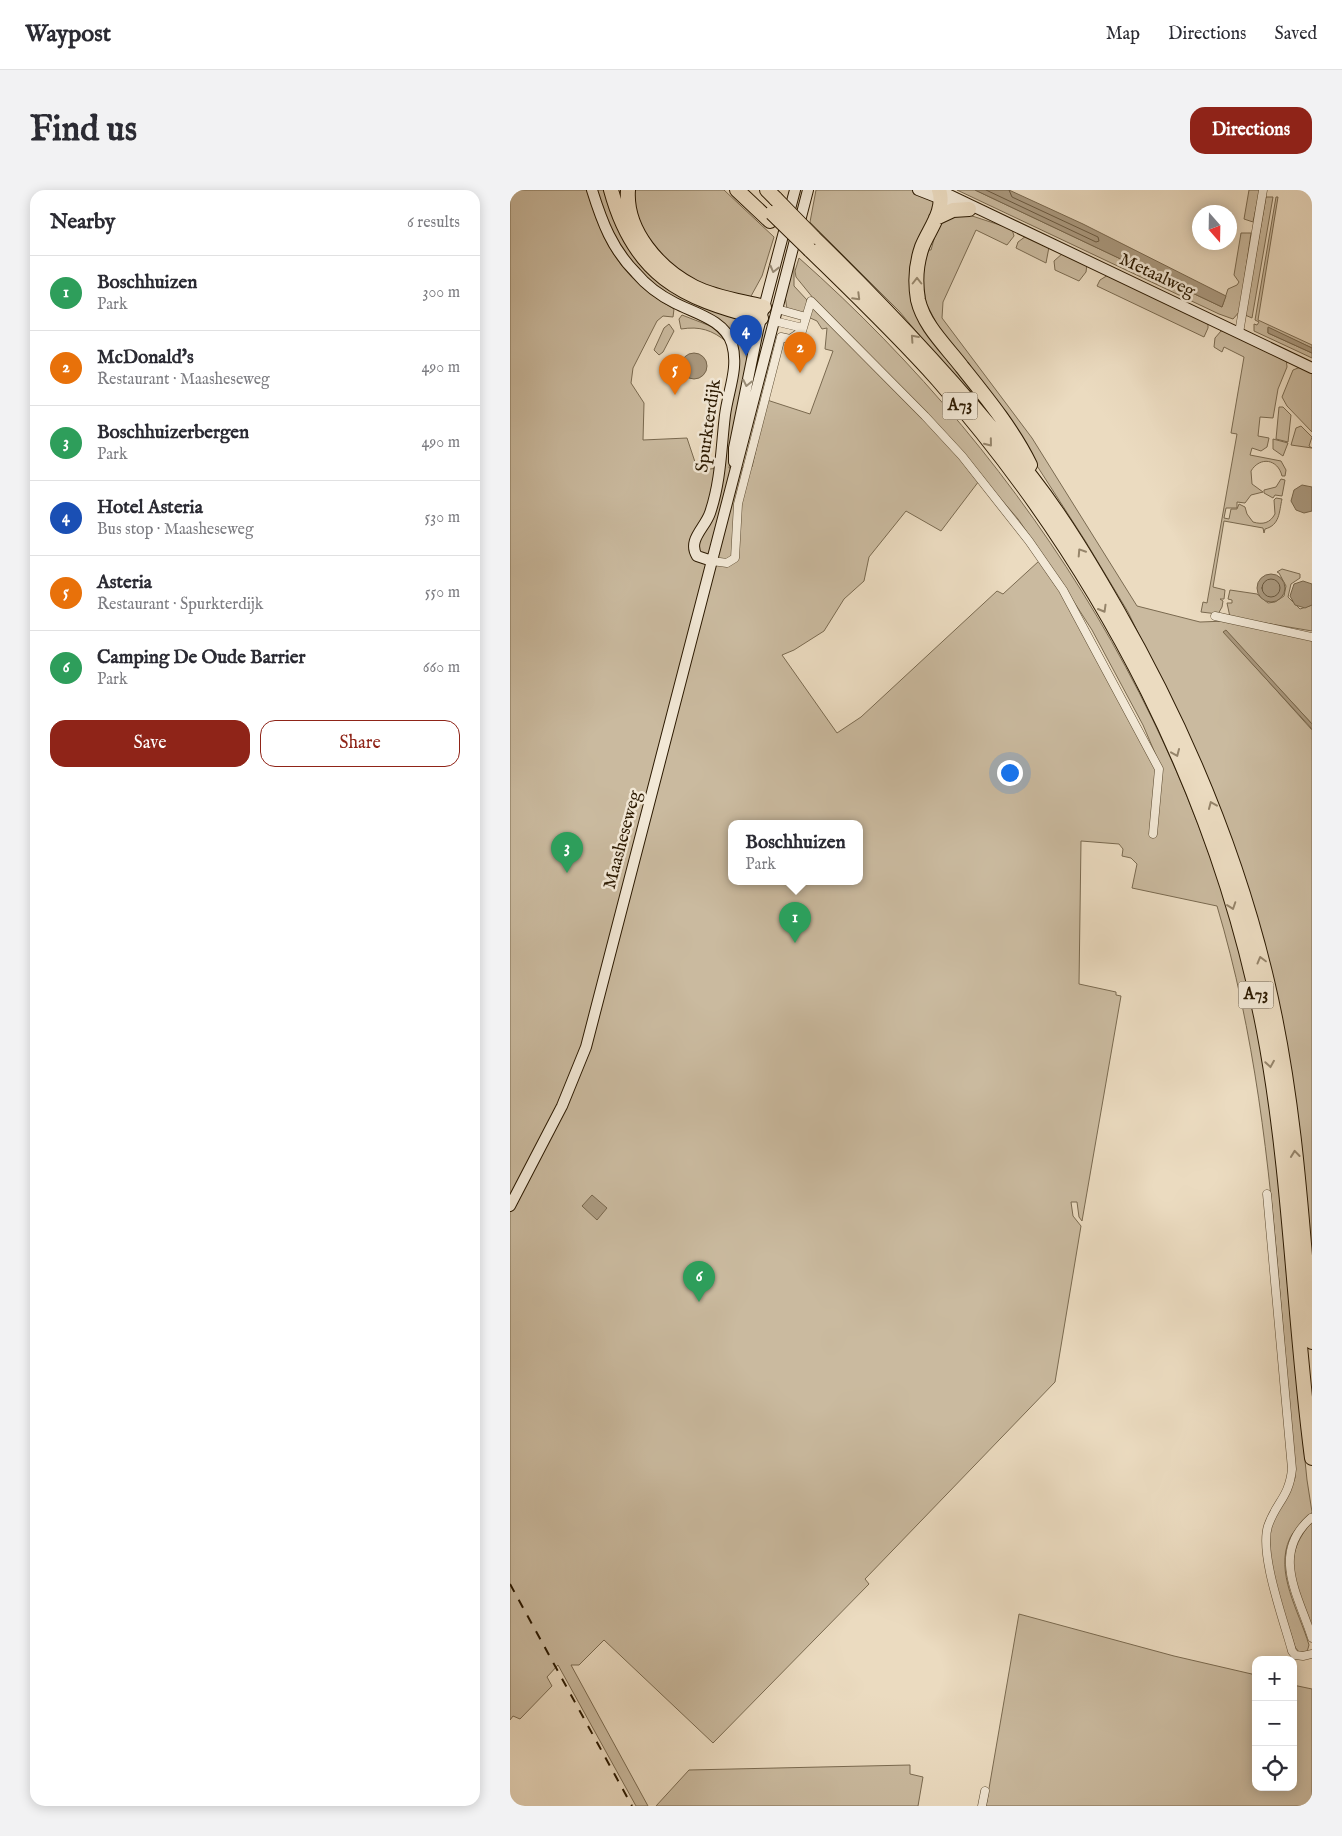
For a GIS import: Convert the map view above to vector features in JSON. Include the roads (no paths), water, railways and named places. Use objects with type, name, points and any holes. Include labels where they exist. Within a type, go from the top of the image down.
[{"type":"highway","points":[[611,190],[623,226],[640,254],[652,268],[692,296],[723,308],[769,314]]},
{"type":"highway","points":[[628,190],[630,215],[636,230],[653,254],[668,268],[687,283],[704,291],[769,314]]},
{"type":"highway","name":"A73","points":[[737,190],[771,206],[810,248],[895,318],[968,398],[1046,497]]},
{"type":"highway","name":"A73","points":[[750,190],[771,206],[822,262],[937,379],[1021,483],[1057,534],[1111,623],[1147,690],[1177,753],[1203,819],[1235,914],[1266,1044],[1279,1122],[1312,1458]]},
{"type":"highway","name":"A73","points":[[940,194],[936,218],[923,246],[917,270],[916,289],[922,312],[933,330],[1019,446],[1046,497],[1098,577],[1158,685],[1190,752],[1216,815],[1249,914],[1269,992],[1292,1121],[1312,1342]]},
{"type":"highway","points":[[936,218],[953,210],[969,210]]},
{"type":"main road","name":"Spurkterdijk","points":[[592,190],[602,226],[635,273],[673,302],[722,327],[731,341],[735,359],[725,413],[715,499],[709,517],[692,547],[696,556],[712,561]]},
{"type":"main road","name":"Maasheseweg","points":[[510,1206],[562,1106],[586,1047],[712,561],[734,470],[734,448],[769,314],[795,190]]},
{"type":"main road","name":"Maasheseweg","points":[[769,314],[808,190]]},
{"type":"main road","name":"Metaalweg","points":[[918,190],[940,194],[988,215],[1312,368]]},
{"type":"main road","name":"Metaalweg","points":[[940,194],[969,210],[988,215]]},
{"type":"street","points":[[1239,333],[1263,190]]},
{"type":"street","points":[[712,561],[727,563],[735,558],[738,504],[781,337],[790,338],[797,336],[803,328],[811,301],[925,416],[992,492],[1063,590],[1159,769],[1153,834]]},
{"type":"street","points":[[769,314],[803,328]]},
{"type":"street","points":[[769,314],[806,317]]},
{"type":"street","points":[[1216,616],[1312,637]]},
{"type":"street","points":[[1267,1194],[1292,1469],[1287,1494],[1268,1526],[1267,1557],[1292,1651],[1296,1655],[1312,1654]]},
{"type":"street","points":[[1311,1518],[1301,1526],[1293,1539],[1289,1559],[1293,1584],[1312,1638]]},
{"type":"street","points":[[982,1806],[985,1791]]},
{"type":"water","points":[[975,190],[1009,190],[1083,224],[1226,296],[1222,307]]},
{"type":"water","points":[[1268,327],[1312,348],[1312,353],[1268,333]]},
{"type":"water","points":[[694,353],[703,357],[707,366],[703,375],[694,379],[685,375],[681,366],[685,357]]},
{"type":"water","points":[[1302,485],[1312,487],[1312,511],[1304,513],[1296,510],[1291,501],[1294,490]]},
{"type":"water","points":[[1271,574],[1281,578],[1285,588],[1281,598],[1271,602],[1261,598],[1257,588],[1261,578]]},
{"type":"water","points":[[1303,581],[1312,584],[1312,605],[1305,608],[1295,605],[1290,596],[1294,584]]},
{"type":"water","points":[[1226,630],[1312,724],[1312,729],[1223,632]]},
{"type":"water","points":[[592,1195],[607,1208],[597,1220],[582,1206]]},
{"type":"railway","points":[[510,1584],[632,1806]]},
{"type":"place","name":"Hotel Asteria","points":[[746,356]]},
{"type":"place","name":"McDonald's","points":[[800,373]]},
{"type":"place","name":"Asteria","points":[[675,395]]},
{"type":"place","name":"Boschhuizerbergen","points":[[567,873]]},
{"type":"place","name":"Boschhuizen","points":[[795,943]]},
{"type":"place","name":"Camping De Oude Barrier","points":[[699,1302]]}]
